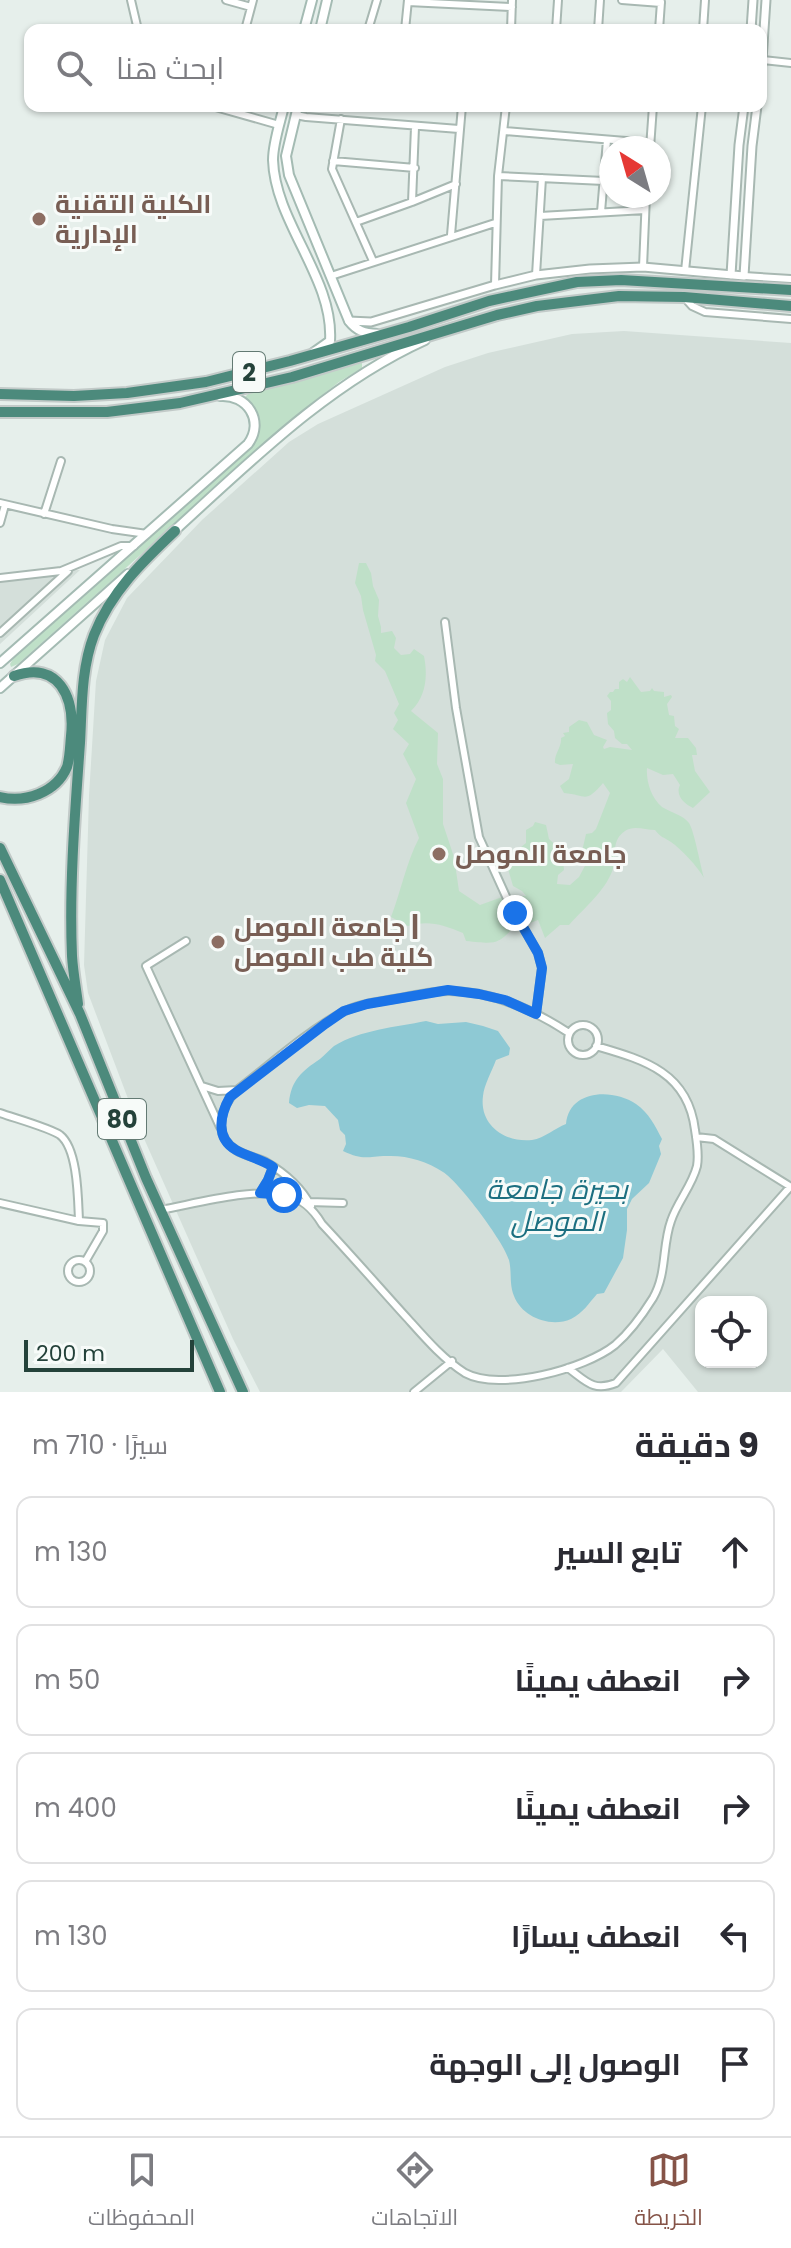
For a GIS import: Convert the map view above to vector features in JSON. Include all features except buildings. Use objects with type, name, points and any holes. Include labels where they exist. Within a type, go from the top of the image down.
[{"type":"highway","points":[[647,267],[651,282]]},
{"type":"highway","name":"2","points":[[0,394],[105,394],[206,382],[382,335],[517,294],[577,282],[651,282],[791,290]]},
{"type":"highway","points":[[517,294],[521,309]]},
{"type":"highway","name":"2","points":[[0,412],[107,412],[207,397],[292,377],[521,309],[619,296],[684,297],[791,306]]},
{"type":"highway","points":[[404,313],[409,327]]},
{"type":"highway","points":[[105,394],[107,412]]},
{"type":"highway","points":[[80,1014],[72,958],[79,762],[87,655],[103,616],[125,580],[175,531]]},
{"type":"highway","points":[[0,797],[14,800],[34,797],[48,789],[66,768],[70,749],[72,707],[66,691],[58,681],[45,674],[27,672],[14,676]]},
{"type":"highway","name":"80","points":[[0,848],[80,1014],[160,1210],[243,1392]]},
{"type":"highway","name":"80","points":[[0,880],[220,1392]]},
{"type":"main road","points":[[306,24],[312,0]]},
{"type":"main road","points":[[321,24],[327,0]]},
{"type":"main road","points":[[282,112],[273,157],[275,177],[324,298],[331,328],[330,341],[312,354]]},
{"type":"main road","points":[[297,112],[286,156],[289,175],[349,321],[365,334],[382,335]]},
{"type":"main road","points":[[275,177],[289,175]]},
{"type":"main road","points":[[0,688],[304,416],[341,387],[383,361],[442,333]]},
{"type":"main road","points":[[14,676],[0,663],[252,437],[256,422],[244,403],[226,395],[207,397]]},
{"type":"street","points":[[131,0],[137,24]]},
{"type":"street","points":[[226,0],[252,3],[247,24]]},
{"type":"street","points":[[370,24],[377,0]]},
{"type":"street","points":[[556,24],[558,0]]},
{"type":"street","points":[[598,24],[600,0]]},
{"type":"street","points":[[622,0],[661,2],[659,24]]},
{"type":"street","points":[[703,24],[705,0]]},
{"type":"street","points":[[751,24],[753,0]]},
{"type":"street","points":[[765,24],[766,0]]},
{"type":"street","points":[[406,24],[408,1],[512,4],[511,24]]},
{"type":"street","points":[[767,60],[791,63]]},
{"type":"street","points":[[233,112],[279,125]]},
{"type":"street","points":[[300,112],[306,117],[459,129]]},
{"type":"street","points":[[451,235],[461,112]]},
{"type":"street","points":[[495,285],[495,223],[506,112]]},
{"type":"street","points":[[651,136],[653,112]]},
{"type":"street","points":[[685,271],[701,112]]},
{"type":"street","points":[[731,275],[743,112]]},
{"type":"street","points":[[744,276],[756,112]]},
{"type":"street","points":[[341,119],[332,169],[373,261]]},
{"type":"street","points":[[412,202],[415,127]]},
{"type":"street","points":[[504,131],[599,139]]},
{"type":"street","points":[[333,161],[415,168]]},
{"type":"street","points":[[498,176],[599,181]]},
{"type":"street","points":[[536,275],[542,178]]},
{"type":"street","points":[[356,222],[456,184]]},
{"type":"street","points":[[601,208],[601,212]]},
{"type":"street","points":[[540,216],[645,210],[647,267]]},
{"type":"street","points":[[331,276],[495,223]]},
{"type":"street","points":[[349,321],[371,322],[536,275],[647,267],[791,279]]},
{"type":"street","points":[[684,297],[692,306],[705,312],[791,319]]},
{"type":"street","points":[[44,514],[61,461]]},
{"type":"street","points":[[0,523],[3,504],[147,534]]},
{"type":"street","points":[[0,578],[50,573],[121,546],[134,546]]},
{"type":"street","points":[[0,633],[72,567]]},
{"type":"street","points":[[445,622],[456,708],[479,837],[513,910],[538,953],[542,968],[536,1014]]},
{"type":"street","points":[[186,941],[146,966],[200,1086],[234,1149],[266,1162],[302,1190],[322,1224],[430,1344],[466,1374],[495,1382],[557,1372],[592,1360],[615,1345],[634,1325],[655,1295],[665,1263],[669,1225],[697,1166],[694,1119],[684,1096],[667,1074],[650,1064],[596,1046]]},
{"type":"street","points":[[220,1127],[222,1111],[237,1090],[344,1011],[367,1004],[448,990],[479,994],[505,1000],[569,1033]]},
{"type":"street","points":[[581,1025],[591,1028],[597,1036],[596,1046],[590,1053],[575,1054],[569,1047],[569,1033],[581,1025]]},
{"type":"street","points":[[200,1086],[218,1091],[237,1090]]},
{"type":"street","points":[[0,1113],[59,1135],[69,1147],[78,1194],[79,1221]]},
{"type":"street","points":[[568,1368],[594,1387],[604,1388],[616,1383],[791,1187],[714,1139],[696,1137]]},
{"type":"street","points":[[260,1193],[273,1167]]},
{"type":"street","points":[[160,1210],[260,1193],[284,1195],[304,1202],[314,1210]]},
{"type":"street","points":[[309,1202],[343,1203]]},
{"type":"street","points":[[0,1203],[79,1221],[100,1221],[104,1225],[103,1231],[85,1262]]},
{"type":"street","points":[[414,1392],[452,1361]]},
{"type":"shaded area","name":"جامعة الموصل","points":[[624,331],[791,343],[791,1392],[698,1392],[663,1349],[621,1392],[260,1392],[233,1339],[138,1125],[88,993],[84,965],[96,681],[105,640],[127,598],[202,520],[289,442],[318,424],[445,367],[488,353],[572,334]]},
{"type":"shaded area","points":[[80,570],[0,644],[0,574]]},
{"type":"green space","points":[[362,363],[362,368],[302,411],[11,667],[13,659],[251,447],[259,428],[253,409],[244,398],[248,394]]},
{"type":"green space","points":[[359,563],[366,563],[371,573],[379,600],[381,633],[392,631],[396,638],[394,648],[401,655],[410,654],[414,649],[424,656],[425,686],[411,711],[438,733],[437,764],[443,779],[443,824],[454,857],[459,891],[480,905],[505,896],[509,903],[515,896],[526,896],[513,886],[508,853],[515,852],[526,843],[526,830],[535,822],[546,825],[549,839],[562,851],[564,870],[558,875],[557,884],[570,885],[579,877],[587,862],[583,862],[586,834],[596,829],[610,793],[603,783],[589,796],[564,793],[560,786],[569,779],[573,764],[555,763],[556,757],[561,738],[565,736],[563,733],[569,732],[569,727],[579,720],[587,722],[594,735],[607,740],[604,749],[632,750],[615,738],[608,724],[607,713],[611,710],[611,701],[607,696],[619,689],[619,682],[623,679],[627,682],[630,677],[641,692],[652,688],[664,692],[664,697],[671,695],[667,704],[669,715],[674,716],[675,726],[679,729],[675,738],[688,738],[696,748],[697,755],[692,755],[695,771],[710,792],[693,808],[681,799],[680,785],[673,774],[663,775],[647,768],[647,773],[650,789],[658,803],[689,823],[704,878],[684,854],[655,830],[632,828],[618,838],[614,865],[602,890],[569,925],[560,925],[545,938],[538,920],[522,926],[526,920],[509,906],[519,921],[501,939],[491,943],[466,941],[463,933],[436,924],[408,926],[391,917],[419,838],[406,803],[416,779],[403,754],[409,744],[393,729],[398,720],[394,713],[399,704],[385,671],[375,661],[361,596],[355,583]]},
{"type":"water","name":"بحيرة جامعة الموصل","points":[[426,1021],[438,1024],[466,1022],[483,1026],[498,1031],[510,1048],[509,1055],[496,1060],[483,1096],[485,1116],[504,1135],[522,1140],[541,1137],[566,1124],[575,1104],[593,1095],[604,1094],[636,1104],[648,1116],[662,1139],[659,1146],[661,1154],[649,1183],[632,1199],[627,1209],[623,1258],[604,1293],[597,1294],[571,1319],[546,1321],[523,1310],[514,1296],[509,1260],[499,1240],[470,1199],[443,1172],[411,1158],[362,1157],[343,1151],[345,1135],[340,1130],[338,1120],[325,1106],[297,1108],[289,1103],[298,1077],[334,1046],[367,1033]]},
{"type":"place","name":"الكلية التقنية الإدارية","points":[[39,219]]},
{"type":"place","name":"جامعة الموصل","points":[[439,854]]},
{"type":"place","name":"جامعة الموصل | كلية طب الموصل","points":[[218,942]]},
{"type":"route","points":[[284,1195],[260,1193],[273,1167],[234,1149],[226,1140],[220,1127],[222,1111],[230,1097],[344,1011],[367,1004],[448,990],[505,1000],[536,1014],[542,968],[538,953],[515,913]]}]
